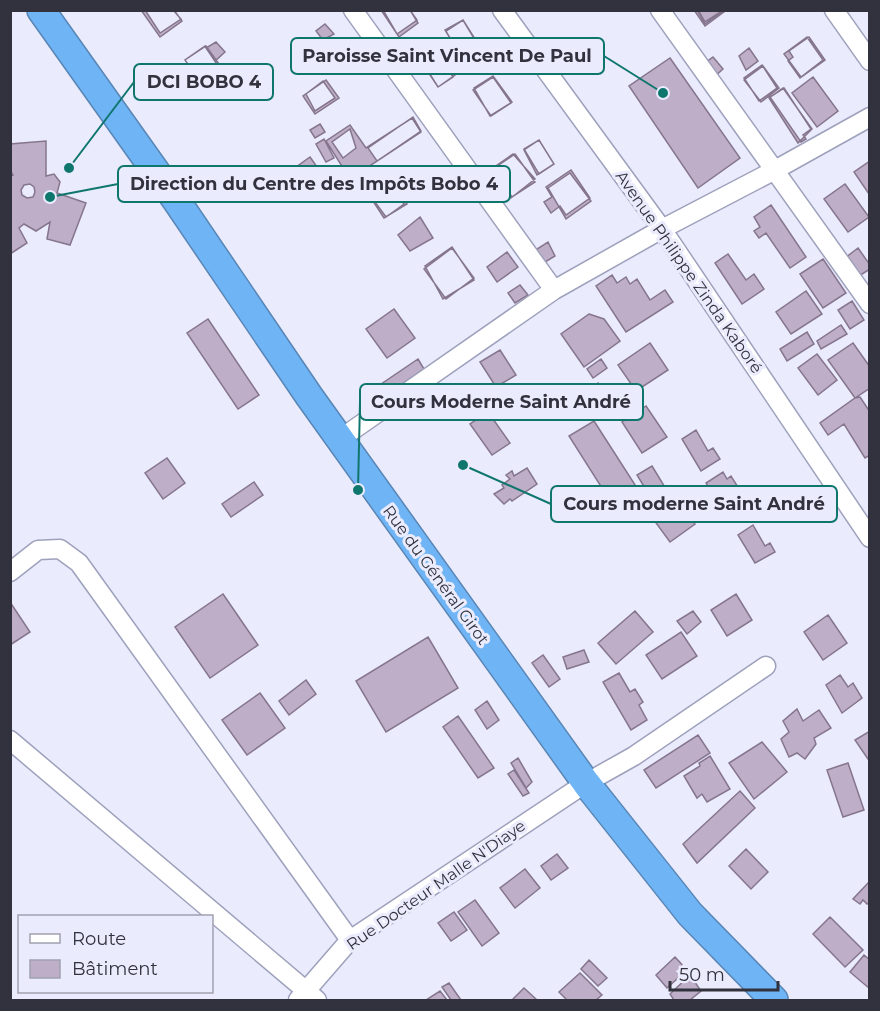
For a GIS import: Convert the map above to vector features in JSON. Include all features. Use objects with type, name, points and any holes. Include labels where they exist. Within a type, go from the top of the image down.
[{"type":"highway","name":"Rue du Général Girot","points":[[51,14],[340,439],[586,783],[690,914],[774,1000]]},
{"type":"street","points":[[353,10],[554,290]]},
{"type":"street","name":"Avenue Philippe Zinda Kaboré","points":[[502,10],[662,229],[870,538]]},
{"type":"street","points":[[660,10],[870,304]]},
{"type":"street","points":[[834,10],[870,61]]},
{"type":"street","points":[[340,439],[554,290],[870,117]]},
{"type":"street","points":[[10,572],[38,550],[60,549],[79,563],[350,940]]},
{"type":"street","name":"Rue Docteur Malle N'Diaye","points":[[307,997],[350,940],[586,783],[633,756],[766,666]]},
{"type":"street","points":[[10,740],[212,915]]},
{"type":"street","points":[[213,916],[307,997]]},
{"type":"building","points":[[141,10],[174,10],[182,21],[160,37]]},
{"type":"building","points":[[145,10],[173,10],[181,19],[160,33]]},
{"type":"building","points":[[381,10],[410,10],[418,23],[399,37]]},
{"type":"building","points":[[383,10],[410,10],[417,20],[397,34]]},
{"type":"building","points":[[694,10],[725,10],[725,11],[705,26]]},
{"type":"building","points":[[697,10],[722,10],[723,11],[705,24]]},
{"type":"building","points":[[698,10],[722,10],[722,11],[705,22]]},
{"type":"building","points":[[463,20],[482,50],[464,61],[445,30]]},
{"type":"building","points":[[463,20],[478,45],[461,57],[446,31]]},
{"type":"building","points":[[325,24],[334,34],[323,40],[316,31]]},
{"type":"building","points":[[807,37],[823,60],[801,77],[784,54]]},
{"type":"building","points":[[809,37],[825,60],[800,78],[788,61],[793,57],[789,51]]},
{"type":"building","points":[[216,42],[225,52],[215,61],[206,48]]},
{"type":"building","points":[[205,46],[224,75],[205,89],[185,60]]},
{"type":"building","points":[[206,46],[227,75],[205,90],[185,60]]},
{"type":"building","points":[[749,48],[758,61],[746,70],[739,56]]},
{"type":"building","points":[[439,51],[455,75],[438,87],[422,63]]},
{"type":"building","points":[[438,54],[453,77],[438,87],[423,63]]},
{"type":"building","points":[[713,57],[723,69],[714,77],[705,63]]},
{"type":"building","points":[[670,58],[740,158],[698,188],[629,86]]},
{"type":"building","points":[[762,65],[777,88],[759,101],[744,78]]},
{"type":"building","points":[[763,66],[779,88],[761,102],[744,80]]},
{"type":"building","points":[[493,76],[512,102],[490,116],[474,88]]},
{"type":"building","points":[[493,77],[511,103],[491,116],[473,90]]},
{"type":"building","points":[[813,77],[838,111],[817,127],[792,93]]},
{"type":"building","points":[[326,80],[339,98],[315,114],[303,96]]},
{"type":"building","points":[[323,81],[335,98],[315,111],[306,94]]},
{"type":"building","points":[[783,88],[812,129],[798,143],[769,98]]},
{"type":"building","points":[[784,88],[811,129],[803,135],[806,139],[801,142],[770,97]]},
{"type":"building","points":[[413,117],[421,131],[377,161],[368,148]]},
{"type":"building","points":[[412,118],[421,132],[350,179],[326,141],[350,125],[366,148]]},
{"type":"building","points":[[320,124],[325,132],[315,138],[310,130]]},
{"type":"building","points":[[350,129],[356,148],[343,158],[332,142]]},
{"type":"building","points":[[324,139],[334,158],[326,162],[316,144]]},
{"type":"building","points":[[539,140],[554,164],[539,174],[524,149]]},
{"type":"building","points":[[539,140],[554,164],[537,175],[524,150]]},
{"type":"building","points":[[46,141],[46,176],[54,174],[60,182],[57,193],[86,203],[70,245],[47,239],[50,222],[36,231],[24,224],[19,228],[27,243],[10,254],[10,176],[13,175],[10,170],[10,144]],"holes":[[[30,184],[34,187],[33,197],[27,198],[22,195],[21,190],[24,185]]]},
{"type":"building","points":[[513,154],[535,179],[511,198],[493,168]]},
{"type":"building","points":[[515,154],[535,182],[512,197],[493,169]]},
{"type":"building","points":[[310,157],[329,184],[311,197],[292,170]]},
{"type":"building","points":[[870,161],[870,194],[869,194],[854,172]]},
{"type":"building","points":[[571,170],[590,198],[566,215],[560,206],[551,213],[544,202],[552,197],[546,187]]},
{"type":"building","points":[[570,173],[591,201],[566,219],[548,188]]},
{"type":"building","points":[[382,179],[389,194],[375,202],[369,193]]},
{"type":"building","points":[[384,182],[391,193],[398,189],[407,204],[384,218],[367,192]]},
{"type":"building","points":[[845,184],[869,217],[848,232],[824,199]]},
{"type":"building","points":[[395,190],[404,204],[386,217],[375,202]]},
{"type":"building","points":[[771,205],[806,257],[790,268],[766,233],[759,238],[754,231],[760,227],[754,217]]},
{"type":"building","points":[[420,217],[433,238],[410,251],[398,235]]},
{"type":"building","points":[[548,242],[555,256],[542,264],[534,251]]},
{"type":"building","points":[[452,247],[474,280],[443,299],[425,266]]},
{"type":"building","points":[[452,248],[474,278],[446,299],[424,269]]},
{"type":"building","points":[[858,248],[870,265],[870,269],[859,276],[845,258]]},
{"type":"building","points":[[507,252],[518,267],[497,282],[487,267]]},
{"type":"building","points":[[728,254],[746,280],[754,274],[764,289],[742,304],[715,263]]},
{"type":"building","points":[[823,259],[846,293],[823,308],[800,274]]},
{"type":"building","points":[[612,275],[617,283],[626,277],[630,284],[637,279],[650,300],[665,290],[673,302],[626,332],[596,286]]},
{"type":"building","points":[[520,285],[528,295],[515,303],[508,293]]},
{"type":"building","points":[[806,291],[822,314],[791,334],[776,312]]},
{"type":"building","points":[[852,301],[864,320],[850,329],[838,310]]},
{"type":"building","points":[[394,309],[415,338],[387,358],[366,329]]},
{"type":"building","points":[[589,314],[604,319],[620,341],[584,367],[561,334]]},
{"type":"building","points":[[208,319],[259,395],[238,409],[187,333]]},
{"type":"building","points":[[841,325],[847,334],[821,349],[817,341]]},
{"type":"building","points":[[807,332],[814,344],[787,361],[780,349]]},
{"type":"building","points":[[650,343],[668,370],[636,391],[618,365]]},
{"type":"building","points":[[853,343],[870,367],[870,388],[855,398],[828,360]]},
{"type":"building","points":[[500,350],[516,375],[496,387],[480,362]]},
{"type":"building","points":[[817,354],[837,380],[818,395],[798,368]]},
{"type":"building","points":[[418,359],[424,369],[371,405],[365,395]]},
{"type":"building","points":[[601,359],[607,368],[593,378],[587,369]]},
{"type":"building","points":[[598,383],[608,398],[591,410],[580,395]]},
{"type":"building","points":[[860,397],[870,412],[870,455],[865,458],[844,424],[828,435],[820,423],[855,398]]},
{"type":"building","points":[[646,406],[667,437],[642,453],[622,422]]},
{"type":"building","points":[[488,412],[510,443],[492,455],[470,424]]},
{"type":"building","points":[[594,421],[646,502],[621,518],[569,436]]},
{"type":"building","points":[[696,430],[708,451],[713,448],[720,459],[701,471],[682,439]]},
{"type":"building","points":[[167,458],[185,483],[163,499],[145,473]]},
{"type":"building","points":[[652,466],[666,489],[651,498],[637,475]]},
{"type":"building","points":[[527,468],[537,484],[504,504],[494,494],[504,488],[502,485],[510,479],[506,475],[512,471],[514,476]]},
{"type":"building","points":[[723,472],[727,479],[731,476],[748,503],[744,506],[746,509],[729,520],[706,483]]},
{"type":"building","points":[[254,482],[263,495],[231,517],[222,504]]},
{"type":"building","points":[[674,494],[695,524],[670,542],[648,512]]},
{"type":"building","points":[[753,525],[765,546],[770,543],[775,552],[755,563],[738,535]]},
{"type":"building","points":[[223,594],[258,645],[210,678],[175,627]]},
{"type":"building","points":[[736,594],[752,620],[727,636],[711,610]]},
{"type":"building","points":[[10,602],[30,632],[10,645]]},
{"type":"building","points":[[635,611],[653,632],[616,664],[598,643]]},
{"type":"building","points":[[693,611],[701,622],[687,634],[677,621]]},
{"type":"building","points":[[828,615],[847,643],[823,660],[804,632]]},
{"type":"building","points":[[681,632],[697,656],[662,679],[646,655]]},
{"type":"building","points":[[428,637],[458,688],[386,732],[356,681]]},
{"type":"building","points":[[584,650],[589,662],[567,669],[563,657]]},
{"type":"building","points":[[543,655],[560,679],[549,687],[532,663]]},
{"type":"building","points":[[619,673],[630,692],[635,689],[643,702],[639,705],[647,720],[631,730],[603,682]]},
{"type":"building","points":[[840,675],[848,687],[853,683],[862,698],[842,713],[826,685]]},
{"type":"building","points":[[306,680],[316,694],[289,715],[279,701]]},
{"type":"building","points":[[260,693],[285,728],[247,755],[222,720]]},
{"type":"building","points":[[487,701],[499,720],[487,729],[475,710]]},
{"type":"building","points":[[797,709],[803,721],[819,710],[831,728],[814,738],[816,744],[805,759],[797,753],[789,757],[781,739],[789,732],[783,721]]},
{"type":"building","points":[[458,716],[494,768],[478,778],[443,727]]},
{"type":"building","points":[[870,731],[870,762],[855,740]]},
{"type":"building","points":[[698,735],[710,753],[656,788],[644,770]]},
{"type":"building","points":[[762,742],[787,772],[754,799],[729,763]]},
{"type":"building","points":[[710,756],[730,789],[707,802],[702,794],[697,798],[684,776],[700,766],[699,763]]},
{"type":"building","points":[[518,758],[532,782],[526,788],[511,763]]},
{"type":"building","points":[[848,763],[864,810],[843,817],[827,770]]},
{"type":"building","points":[[514,770],[529,793],[523,796],[508,774]]},
{"type":"building","points":[[740,791],[755,808],[697,863],[683,844]]},
{"type":"building","points":[[746,849],[768,872],[751,889],[729,866]]},
{"type":"building","points":[[557,854],[568,868],[551,880],[541,866]]},
{"type":"building","points":[[525,869],[540,888],[515,908],[500,888]]},
{"type":"building","points":[[868,883],[870,902],[867,904],[863,900],[860,904],[853,899]]},
{"type":"building","points":[[475,900],[499,933],[482,946],[458,912]]},
{"type":"building","points":[[454,912],[467,930],[451,941],[438,923]]},
{"type":"building","points":[[830,917],[863,950],[845,967],[813,934]]},
{"type":"building","points":[[864,955],[870,960],[870,989],[850,972]]},
{"type":"building","points":[[675,957],[687,970],[667,988],[656,975]]},
{"type":"building","points":[[589,960],[607,978],[598,986],[581,969]]},
{"type":"building","points":[[580,973],[602,995],[596,1000],[567,1000],[559,992]]},
{"type":"building","points":[[690,975],[701,991],[690,1000],[674,1000],[670,994]]},
{"type":"building","points":[[449,983],[461,1000],[451,1000],[442,987]]},
{"type":"building","points":[[524,988],[537,1000],[512,1000]]},
{"type":"building","points":[[440,991],[447,1000],[426,1000]]},
{"type":"place","name":"Paroisse Saint Vincent De Paul","points":[[663,93]]},
{"type":"place","name":"DCI BOBO 4","points":[[69,168]]},
{"type":"place","name":"Direction du Centre des Impôts Bobo 4","points":[[50,197]]},
{"type":"place","name":"Cours moderne Saint André","points":[[463,465]]},
{"type":"place","name":"Cours Moderne Saint André","points":[[358,490]]}]
